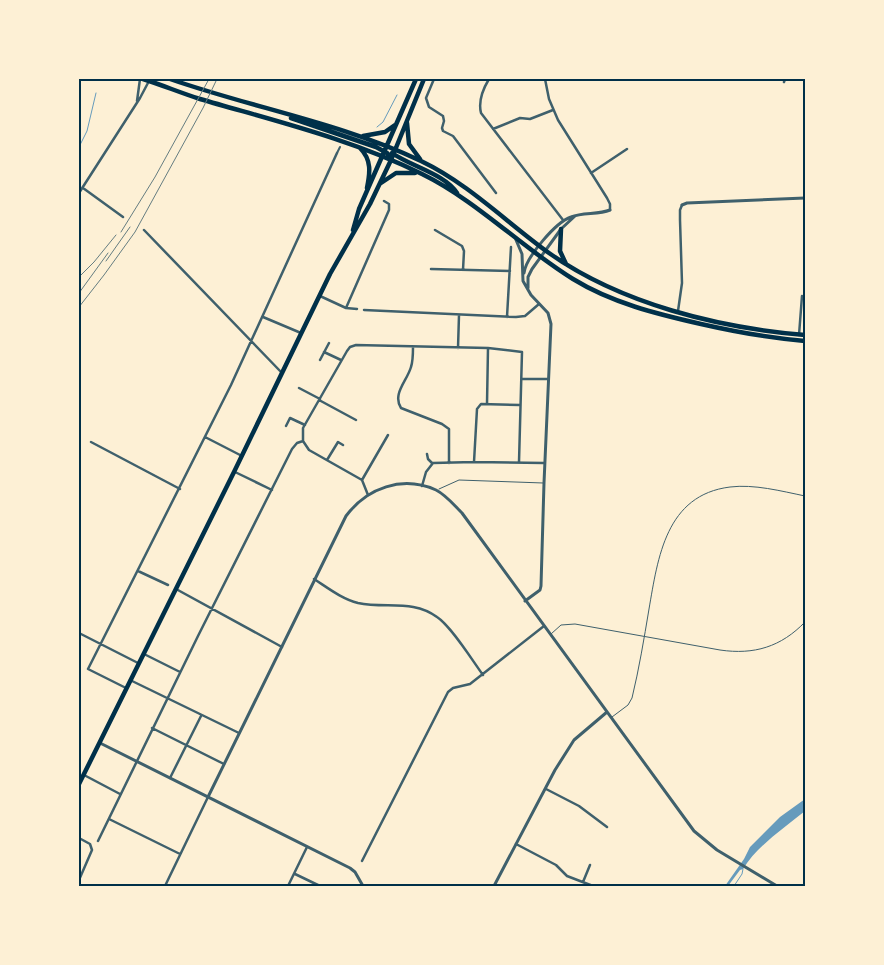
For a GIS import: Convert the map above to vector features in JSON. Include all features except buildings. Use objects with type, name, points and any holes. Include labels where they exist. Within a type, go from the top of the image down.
[{"type":"highway","points":[[142,79],[357,146],[394,152],[422,161],[458,182],[545,250],[566,264],[599,283],[620,292],[678,311],[738,326],[805,335]]},
{"type":"highway","points":[[171,79],[215,95],[360,136],[385,151],[391,160],[458,195],[573,279],[617,301],[679,319],[746,334],[805,341]]},
{"type":"highway","points":[[351,236],[366,194],[416,79]]},
{"type":"highway","points":[[79,784],[320,296],[378,187],[424,79]]},
{"type":"highway","points":[[262,108],[385,151]]},
{"type":"highway","points":[[408,117],[409,144],[422,161]]},
{"type":"highway","points":[[360,136],[385,132],[396,124]]},
{"type":"highway","points":[[357,146],[364,152],[369,162],[366,194]]},
{"type":"highway","points":[[394,152],[454,188],[458,195]]},
{"type":"highway","points":[[378,187],[387,178],[396,173],[421,174]]},
{"type":"highway","points":[[561,229],[560,251],[566,264]]},
{"type":"street","points":[[137,101],[142,79]]},
{"type":"street","points":[[434,79],[426,98],[427,104],[431,109],[443,116],[443,131],[455,138],[496,193]]},
{"type":"street","points":[[489,79],[480,98],[480,108],[484,118],[563,220]]},
{"type":"street","points":[[523,281],[524,269],[535,252],[563,220],[610,210],[607,198],[553,110],[545,79]]},
{"type":"street","points":[[79,193],[144,91],[149,80]]},
{"type":"street","points":[[493,130],[520,118],[530,119],[553,110]]},
{"type":"street","points":[[126,688],[88,669],[180,489],[251,343],[340,147]]},
{"type":"street","points":[[591,172],[627,149]]},
{"type":"street","points":[[83,188],[123,217]]},
{"type":"street","points":[[678,311],[682,283],[680,210],[682,205],[687,203],[805,198]]},
{"type":"street","points":[[346,308],[389,210],[389,204],[384,201]]},
{"type":"street","points":[[528,289],[528,277],[540,256],[561,229],[575,216]]},
{"type":"street","points":[[144,230],[283,374]]},
{"type":"street","points":[[435,230],[462,246],[464,251],[463,270]]},
{"type":"street","points":[[514,236],[522,254],[523,281],[539,304],[548,313],[550,320],[544,463],[542,586],[540,590],[526,601]]},
{"type":"street","points":[[507,317],[511,247]]},
{"type":"street","points":[[431,269],[510,271]]},
{"type":"street","points":[[320,296],[346,308],[358,309]]},
{"type":"street","points":[[799,335],[802,296]]},
{"type":"street","points":[[364,310],[507,317],[524,316],[539,304]]},
{"type":"street","points":[[458,348],[459,315]]},
{"type":"street","points":[[263,317],[302,334]]},
{"type":"street","points":[[320,360],[329,343]]},
{"type":"street","points":[[368,495],[362,480],[309,450],[302,433],[342,360],[350,347],[356,345],[488,348],[522,352],[519,462]]},
{"type":"street","points":[[413,347],[410,369],[397,400],[402,408],[446,426],[449,431],[449,463]]},
{"type":"street","points":[[487,404],[488,348]]},
{"type":"street","points":[[324,352],[342,360]]},
{"type":"street","points":[[521,380],[548,379]]},
{"type":"street","points":[[299,388],[356,420]]},
{"type":"street","points":[[474,462],[477,409],[481,404],[520,405]]},
{"type":"street","points":[[286,426],[290,418],[305,425]]},
{"type":"street","points":[[362,480],[388,435]]},
{"type":"street","points":[[205,437],[242,456]]},
{"type":"street","points":[[98,841],[152,728],[294,445],[304,441]]},
{"type":"street","points":[[91,442],[180,489]]},
{"type":"street","points":[[327,460],[338,442],[343,445]]},
{"type":"street","points":[[427,454],[428,459],[432,463],[544,463]]},
{"type":"street","points":[[422,486],[426,472],[432,463]]},
{"type":"street","points":[[234,472],[272,490]]},
{"type":"street","points":[[165,886],[348,513],[360,500],[368,495],[394,484],[411,484],[436,490],[448,498],[462,513],[694,831],[717,850],[777,886]]},
{"type":"street","points":[[138,571],[168,585]]},
{"type":"street","points":[[314,579],[344,598],[359,603],[411,606],[426,610],[439,618],[483,674]]},
{"type":"street","points":[[175,589],[282,647]]},
{"type":"street","points":[[362,861],[448,692],[453,688],[470,684],[544,626]]},
{"type":"street","points":[[79,633],[138,663]]},
{"type":"street","points":[[143,653],[180,672]]},
{"type":"street","points":[[130,679],[239,733]]},
{"type":"street","points":[[494,886],[574,740],[607,712]]},
{"type":"street","points":[[170,778],[202,716]]},
{"type":"street","points":[[152,728],[224,764]]},
{"type":"street","points":[[99,742],[350,868],[355,872],[363,886]]},
{"type":"street","points":[[83,775],[120,794]]},
{"type":"street","points":[[546,789],[579,806],[607,827]]},
{"type":"street","points":[[109,819],[180,854]]},
{"type":"street","points":[[79,838],[87,842],[91,847],[91,854],[79,880]]},
{"type":"street","points":[[516,843],[556,865],[567,876],[593,886]]},
{"type":"street","points":[[288,886],[308,846]]},
{"type":"street","points":[[583,883],[590,865]]},
{"type":"street","points":[[79,868],[84,870]]},
{"type":"street","points":[[294,874],[320,886]]},
{"type":"lane","points":[[436,490],[459,480],[544,483]]},
{"type":"lane","points":[[611,718],[628,705],[632,698],[661,551],[665,538],[676,517],[698,498],[712,491],[731,486],[805,496]]},
{"type":"lane","points":[[550,634],[561,625],[570,624],[727,651],[751,652],[770,647],[786,639],[805,622]]},
{"type":"water","points":[[805,799],[805,811],[763,845],[728,886],[725,886],[750,847],[780,817]]},
{"type":"waterway","points":[[79,147],[87,131],[96,93]]},
{"type":"waterway","points":[[377,127],[383,122],[397,95]]},
{"type":"waterway","points":[[734,886],[743,869]]},
{"type":"railway","points":[[121,232],[155,177],[209,79]]},
{"type":"railway","points":[[79,307],[135,232],[217,79]]},
{"type":"railway","points":[[106,261],[130,227]]},
{"type":"railway","points":[[79,277],[116,235]]},
{"type":"railway","points":[[79,293],[108,253]]}]
